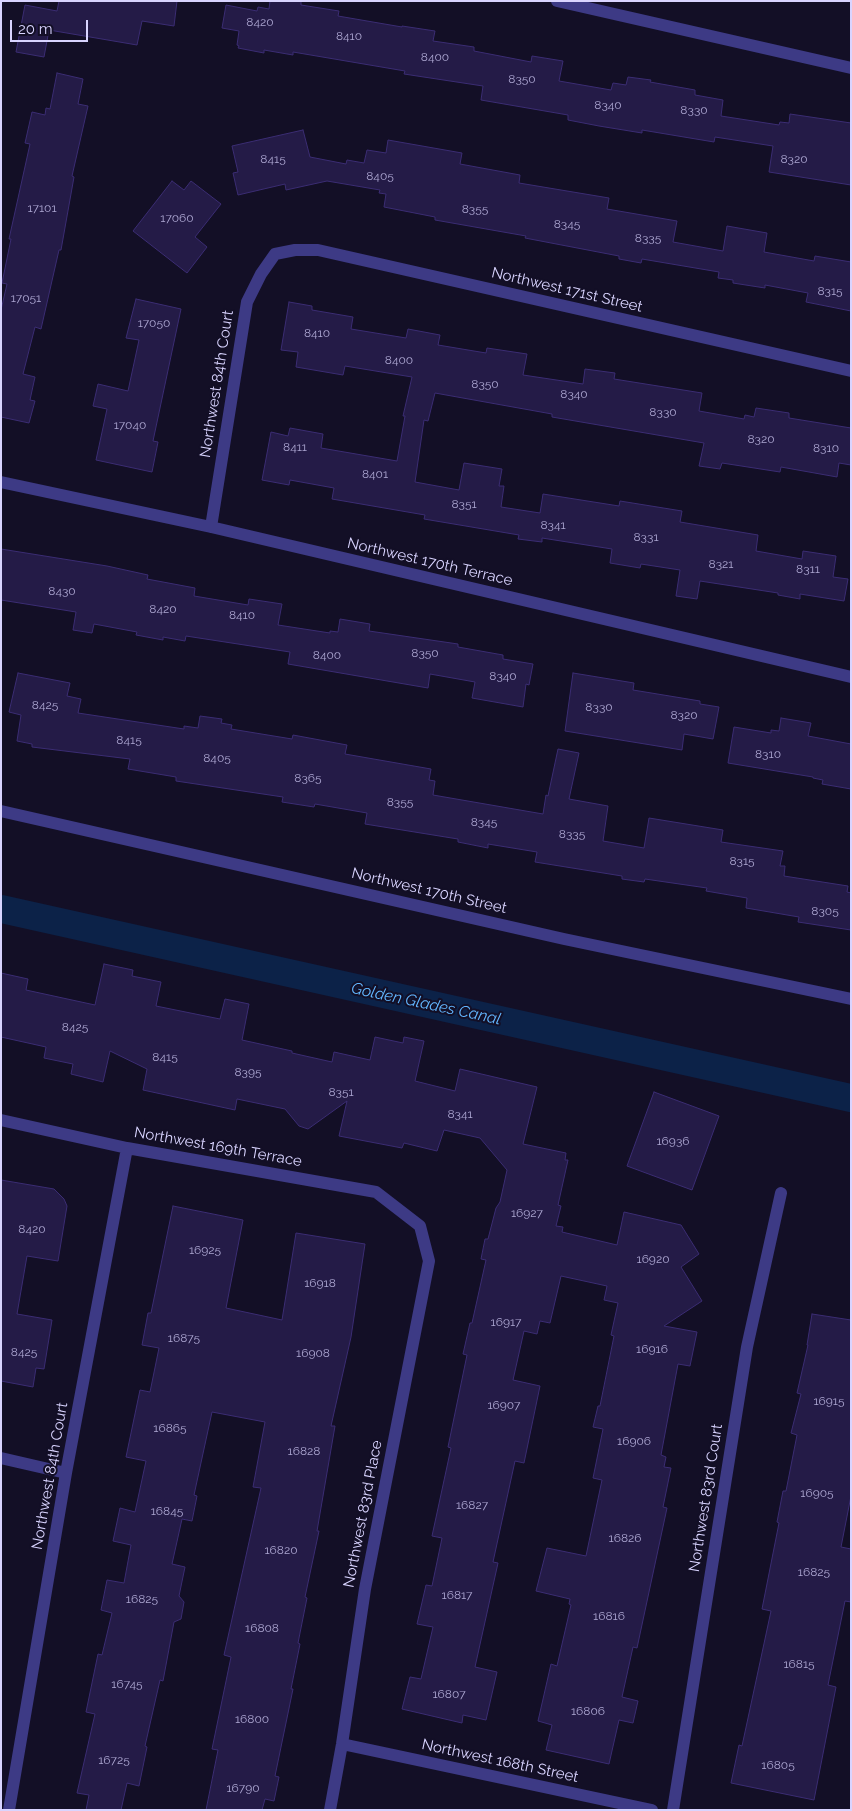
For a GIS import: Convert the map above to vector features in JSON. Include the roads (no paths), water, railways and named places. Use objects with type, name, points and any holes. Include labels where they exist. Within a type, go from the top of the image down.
[{"type":"street","points":[[557,1],[851,68]]},
{"type":"street","name":"Northwest 171st Street","points":[[275,254],[295,250],[318,250],[851,371]]},
{"type":"street","name":"Northwest 84th Court","points":[[211,527],[247,302],[261,274],[275,254]]},
{"type":"street","name":"Northwest 170th Terrace","points":[[1,482],[211,527],[851,677]]},
{"type":"street","name":"Northwest 170th Street","points":[[1,811],[564,939],[851,999]]},
{"type":"street","name":"Northwest 169th Terrace","points":[[1,1120],[127,1148],[376,1192],[420,1226]]},
{"type":"street","name":"Northwest 84th Court","points":[[9,1810],[66,1474],[127,1148]]},
{"type":"street","name":"Northwest 83rd Court","points":[[673,1810],[747,1347],[781,1193]]},
{"type":"street","name":"Northwest 83rd Place","points":[[330,1810],[342,1744],[365,1588],[429,1261],[420,1226]]},
{"type":"street","points":[[1,1458],[66,1474]]},
{"type":"street","name":"Northwest 168th Street","points":[[342,1744],[652,1810]]},
{"type":"waterway","name":"Golden Glades Canal","points":[[1,909],[851,1098]]}]
